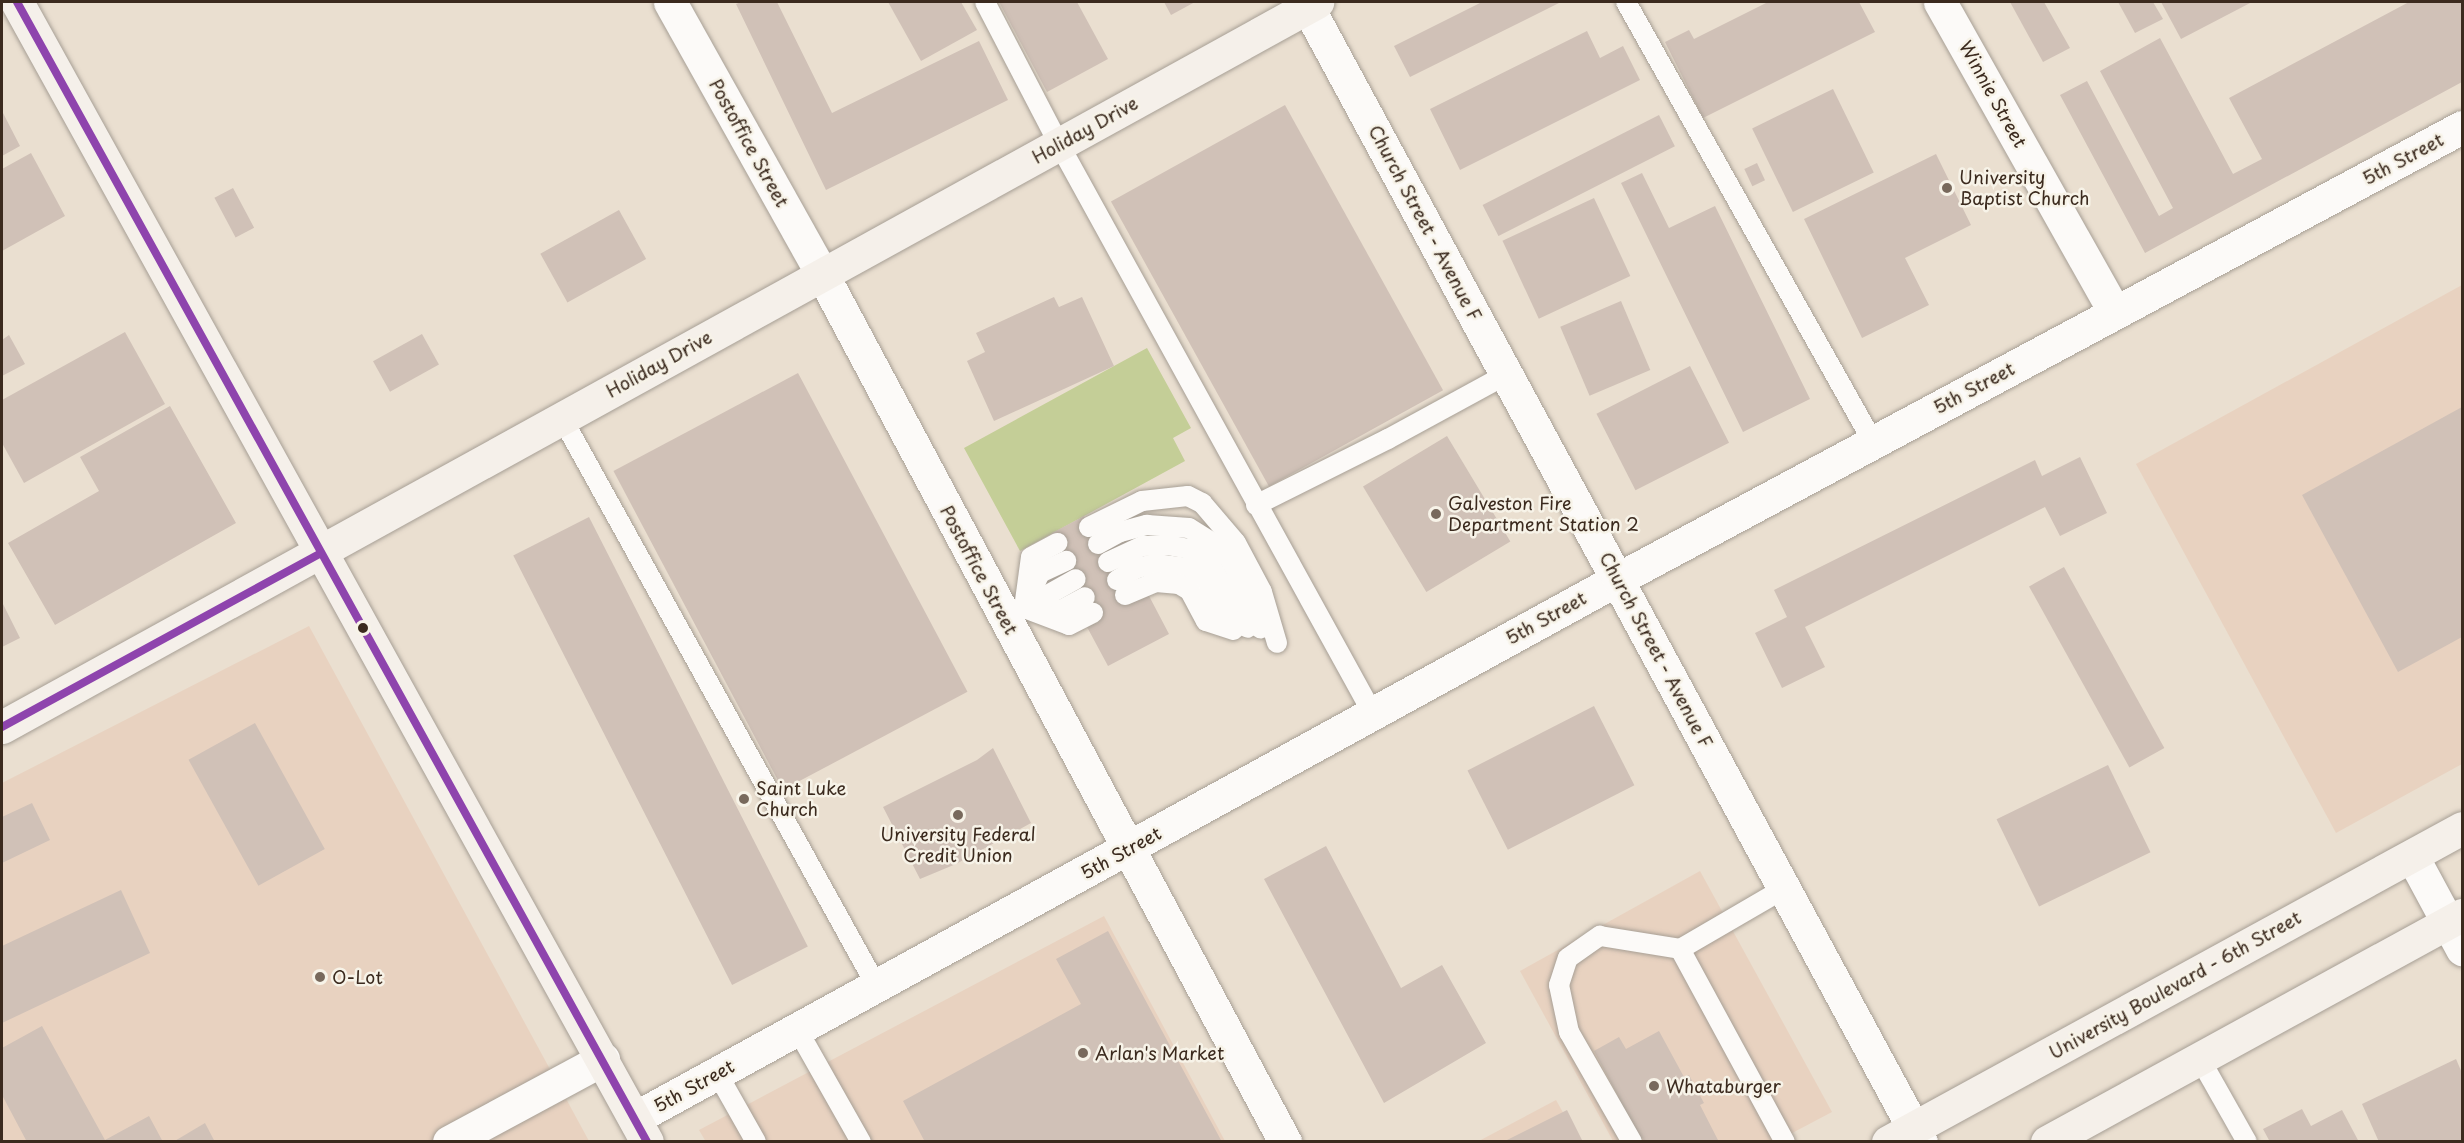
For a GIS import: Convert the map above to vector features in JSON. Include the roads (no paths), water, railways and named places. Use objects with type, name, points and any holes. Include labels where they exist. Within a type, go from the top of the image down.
[{"type":"street","points":[[17,2],[641,1130]]},
{"type":"street","name":"Postoffice Street","points":[[670,2],[1015,613],[1128,850],[1285,1142]]},
{"type":"street","name":"Winnie Street","points":[[1940,2],[2115,312]]},
{"type":"street","name":"Holiday Drive","points":[[2,727],[321,553],[1310,3]]},
{"type":"street","name":"Church Street - Avenue F","points":[[1310,3],[1507,374],[1785,888],[1908,1137]]},
{"type":"street","name":"5th Street","points":[[641,1130],[717,1073],[876,985],[1128,850],[1618,579],[2463,127]]},
{"type":"street","name":"University Boulevard - 6th Street","points":[[1908,1137],[2463,828]]},
{"type":"street","points":[[2047,1142],[2200,1059],[2458,929],[2412,856]]},
{"type":"street","points":[[449,1142],[603,1059]]},
{"type":"lane","points":[[985,2],[1059,144],[1373,714]]},
{"type":"lane","points":[[1626,2],[1872,442]]},
{"type":"lane","points":[[1256,505],[1388,439],[1507,374]]},
{"type":"lane","points":[[562,418],[876,985]]},
{"type":"lane","points":[[1188,496],[1202,503],[1236,543],[1262,592],[1277,643],[1228,558],[1215,544],[1196,532],[1175,525],[1147,525],[1120,532],[1094,535],[1128,507],[1150,499],[1188,496]]},
{"type":"lane","points":[[1167,544],[1190,549],[1209,562],[1234,606],[1277,643],[1206,621],[1190,591],[1179,584],[1116,579],[1143,546],[1167,544]]},
{"type":"lane","points":[[1015,613],[1040,573],[1062,552]]},
{"type":"lane","points":[[1015,613],[1076,579]]},
{"type":"lane","points":[[1015,613],[1069,625],[1089,605]]},
{"type":"lane","points":[[1632,1142],[1569,1032],[1559,985],[1568,958],[1600,936],[1680,949],[1785,888]]},
{"type":"lane","points":[[1680,949],[1776,1138]]},
{"type":"lane","points":[[797,1029],[861,1142]]},
{"type":"lane","points":[[2200,1059],[2247,1142]]},
{"type":"lane","points":[[717,1073],[756,1142]]},
{"type":"place","name":"University Baptist Church","points":[[1947,188]]},
{"type":"place","name":"Galveston Fire Department Station 2","points":[[1436,514]]},
{"type":"place","name":"Saint Luke Church","points":[[744,799]]},
{"type":"place","name":"University Federal Credit Union","points":[[958,815]]},
{"type":"place","name":"O-Lot","points":[[320,977]]},
{"type":"place","name":"Arlan's Market","points":[[1083,1053]]},
{"type":"place","name":"Whataburger","points":[[1654,1086]]}]
